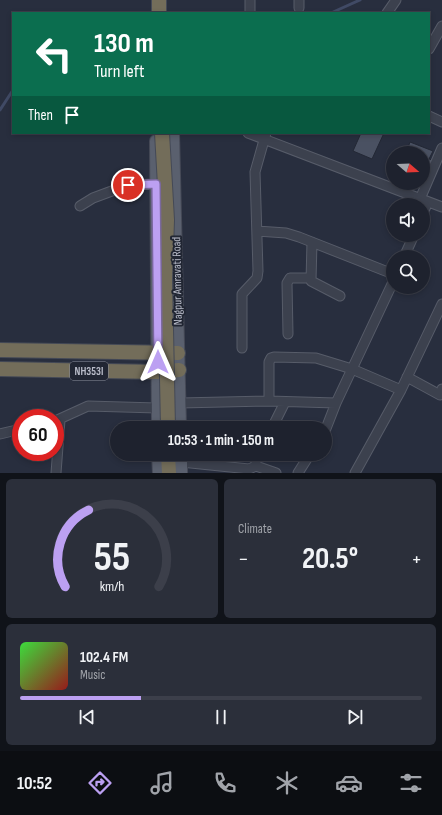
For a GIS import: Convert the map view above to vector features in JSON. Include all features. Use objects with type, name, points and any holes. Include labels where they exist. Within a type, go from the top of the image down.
[{"type":"highway","points":[[158,0],[159,12]]},
{"type":"highway","points":[[162,134],[167,220],[165,280],[168,421]]},
{"type":"highway","name":"NH353I","points":[[0,350],[178,353]]},
{"type":"highway","name":"NH353I","points":[[0,369],[158,372],[179,370]]},
{"type":"highway","points":[[168,461],[169,473]]},
{"type":"main road","points":[[153,0],[153,12]]},
{"type":"main road","points":[[165,0],[166,12]]},
{"type":"main road","name":"Nagpur Amravati Road","points":[[156,134],[158,421]]},
{"type":"main road","name":"Nagpur Amravati Road","points":[[173,134],[180,421]]},
{"type":"main road","points":[[158,461],[159,473]]},
{"type":"street","points":[[250,0],[250,12]]},
{"type":"street","points":[[388,12],[396,0]]},
{"type":"street","points":[[430,47],[442,26]]},
{"type":"street","points":[[430,116],[442,122]]},
{"type":"street","points":[[254,134],[265,136],[419,198]]},
{"type":"street","points":[[242,348],[242,294],[257,278],[258,271],[255,172],[265,136]]},
{"type":"street","points":[[425,198],[442,148]]},
{"type":"street","points":[[80,206],[93,198],[128,185],[156,184]]},
{"type":"street","points":[[430,202],[442,207]]},
{"type":"street","points":[[257,231],[286,233],[386,271]]},
{"type":"street","points":[[312,242],[311,278],[314,283],[340,296]]},
{"type":"street","points":[[288,334],[288,280],[290,278],[311,278]]},
{"type":"street","points":[[329,421],[387,294]]},
{"type":"street","points":[[355,473],[401,390],[442,304]]},
{"type":"street","points":[[269,401],[269,362],[271,358],[316,358],[352,369],[401,390]]},
{"type":"street","points":[[407,376],[441,393]]},
{"type":"street","points":[[180,403],[269,401],[336,403]]},
{"type":"street","points":[[276,421],[285,402]]},
{"type":"street","points":[[64,417],[88,406],[157,408]]},
{"type":"street","points":[[0,434],[12,431]]},
{"type":"street","points":[[56,461],[56,473]]},
{"type":"street","points":[[256,461],[256,466]]},
{"type":"street","points":[[298,473],[306,461]]},
{"type":"street","points":[[181,463],[249,469],[256,466],[276,473]]},
{"type":"building","points":[[361,134],[384,134],[372,159],[353,151]]},
{"type":"building","points":[[410,142],[420,146],[409,146]]},
{"type":"building","points":[[430,150],[433,151],[430,157]]},
{"type":"waterway","points":[[333,12],[360,0]]},
{"type":"waterway","points":[[0,110],[12,92]]},
{"type":"route","points":[[128,185],[156,184],[158,362]]}]
